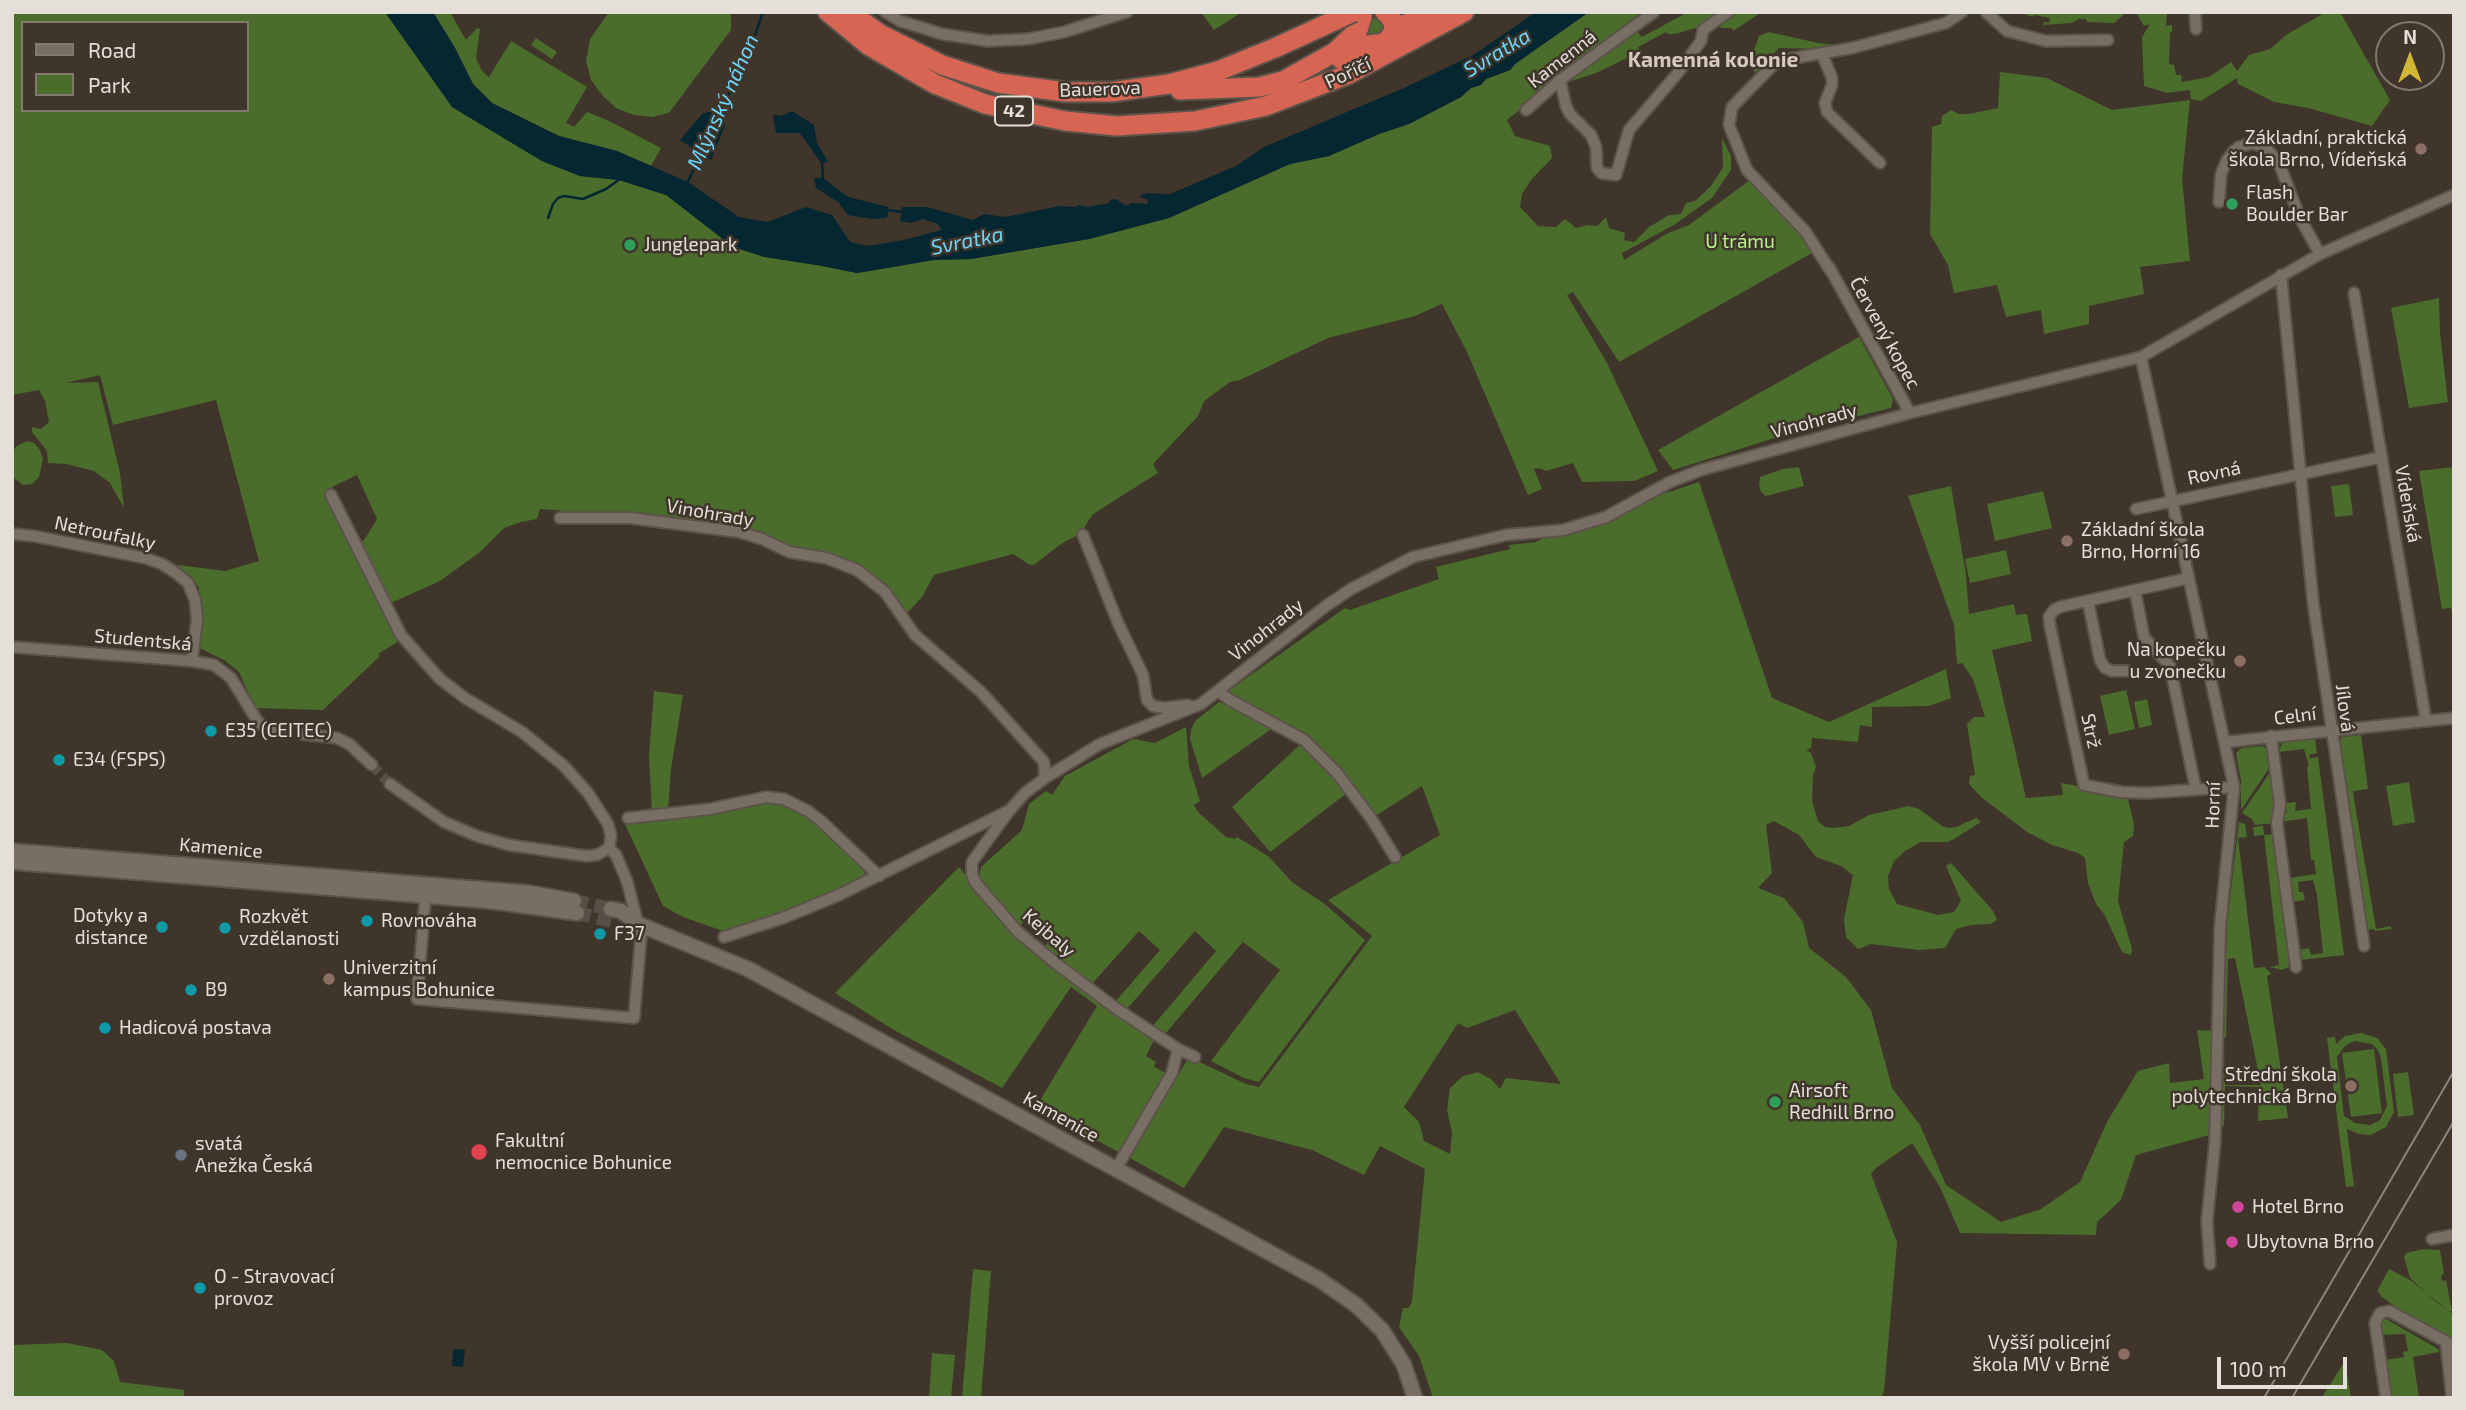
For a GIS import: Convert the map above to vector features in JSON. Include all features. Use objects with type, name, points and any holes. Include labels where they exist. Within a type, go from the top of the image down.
[{"type":"highway","name":"Bauerova","points":[[828,12],[868,45],[935,83],[985,104],[1055,120],[1117,126],[1176,124],[1225,116]]},
{"type":"highway","name":"Bauerova","points":[[849,12],[880,34],[942,65],[998,83],[1065,92],[1111,92],[1195,78],[1277,47],[1361,26]]},
{"type":"highway","points":[[1361,26],[1377,46],[1385,43],[1392,17],[1409,21],[1433,12]]},
{"type":"highway","name":"Poříčí","points":[[1225,116],[1266,106],[1333,81],[1390,54],[1464,12]]},
{"type":"highway","points":[[1319,61],[1329,44],[1331,19]]},
{"type":"highway","name":"42","points":[[1225,116],[1314,80],[1356,48],[1361,26]]},
{"type":"highway","name":"42","points":[[1111,92],[1147,95],[1180,90],[1259,87],[1283,81],[1335,52],[1361,26]]},
{"type":"street","points":[[885,12],[942,34],[988,41],[1064,32],[1127,12]]},
{"type":"street","name":"Kamenná","points":[[1526,110],[1560,80],[1654,12]]},
{"type":"street","points":[[1560,80],[1570,114],[1591,135],[1596,147],[1597,168],[1601,173],[1616,176],[1629,130],[1677,74],[1701,41],[1703,30],[1728,12]]},
{"type":"street","name":"Červený kopec","points":[[1910,413],[1805,231],[1747,170],[1729,125],[1732,107],[1777,61],[1853,48],[1946,23],[1962,12]]},
{"type":"street","points":[[1986,12],[2007,31],[2046,41],[2108,40]]},
{"type":"street","points":[[2195,12],[2196,29]]},
{"type":"street","points":[[1822,54],[1832,78],[1825,103],[1827,112],[1880,163]]},
{"type":"street","points":[[2220,202],[2221,174],[2234,151],[2253,143],[2266,148],[2279,163],[2300,218],[2320,254]]},
{"type":"street","name":"Vinohrady","points":[[724,937],[799,912],[879,876],[1010,810],[1025,793],[1045,778],[1100,744],[1201,704],[1326,606],[1351,589],[1413,558],[1506,536],[1563,530],[1605,517],[1670,482],[1701,470],[1910,413],[2141,357],[2320,254],[2454,195]]},
{"type":"street","name":"Jílová","points":[[2281,275],[2313,602],[2364,946]]},
{"type":"street","name":"Vídeňská","points":[[2354,293],[2426,721]]},
{"type":"street","name":"Horní","points":[[2141,357],[2234,787],[2220,927],[2214,1142],[2207,1221],[2210,1264]]},
{"type":"street","points":[[2300,473],[2382,457]]},
{"type":"street","name":"Rovná","points":[[2136,509],[2300,473]]},
{"type":"street","points":[[331,495],[401,635],[440,679],[464,698],[522,732],[564,766],[588,793],[608,824],[611,836],[609,848]]},
{"type":"street","name":"Vinohrady","points":[[560,518],[630,518],[739,532],[789,552],[826,558],[857,570],[885,592],[915,635],[981,692],[1044,762],[1045,778]]},
{"type":"street","name":"Netroufalky","points":[[12,534],[145,558],[162,564],[188,583],[195,600],[197,619],[192,661]]},
{"type":"street","points":[[1083,535],[1118,624],[1143,675],[1147,700],[1153,706],[1164,708],[1201,704]]},
{"type":"street","name":"Strž","points":[[2189,578],[2060,607],[2049,617],[2084,785],[2121,792],[2234,787]]},
{"type":"street","points":[[2134,591],[2144,637],[2170,666],[2196,790]]},
{"type":"street","points":[[2088,601],[2100,660],[2105,668],[2112,671],[2127,671]]},
{"type":"street","name":"Studentská","points":[[12,647],[214,665],[231,678],[258,722],[266,728],[282,732]]},
{"type":"street","points":[[1218,691],[1304,740],[1337,773],[1363,806],[1395,857]]},
{"type":"street","name":"Celní","points":[[2225,742],[2454,718]]},
{"type":"street","points":[[302,734],[337,738],[349,744],[372,765]]},
{"type":"street","points":[[2271,736],[2280,804],[2277,823],[2296,967]]},
{"type":"street","points":[[390,784],[444,822],[477,836],[509,845],[586,856],[597,855],[609,848]]},
{"type":"street","points":[[628,818],[710,809],[766,797],[784,799],[821,821],[879,876]]},
{"type":"street","name":"Kejbaly","points":[[1010,810],[972,862],[975,881],[1018,932],[1058,965],[1117,1009],[1195,1057]]},
{"type":"street","points":[[426,890],[416,999],[634,1018],[640,924],[627,881],[616,855],[609,848]]},
{"type":"street","name":"Kamenice","points":[[12,851],[426,890],[529,906],[576,907]]},
{"type":"street","name":"Kamenice","points":[[12,862],[426,890]]},
{"type":"street","name":"Kamenice","points":[[614,915],[748,969],[1320,1280],[1356,1305],[1382,1330],[1404,1366],[1415,1398]]},
{"type":"street","points":[[1116,1169],[1172,1073],[1178,1049]]},
{"type":"street","points":[[2432,1239],[2454,1235]]},
{"type":"street","points":[[2386,1398],[2375,1322],[2383,1311],[2389,1311],[2450,1345],[2452,1398]]},
{"type":"green space","name":"U trámu","points":[[12,12],[385,12],[452,107],[542,161],[580,176],[619,180],[666,195],[692,213],[822,266],[857,273],[934,260],[971,259],[1089,239],[1169,218],[1290,164],[1329,156],[1409,124],[1461,97],[1486,79],[1510,70],[1589,12],[1641,12],[1507,120],[1515,136],[1550,146],[1552,158],[1531,180],[1522,194],[1520,207],[1538,226],[1556,227],[1565,219],[1576,228],[1597,226],[1606,217],[1609,228],[1625,233],[1624,240],[1634,242],[1649,227],[1669,215],[1681,214],[1686,203],[1695,201],[1710,187],[1723,168],[1722,138],[1731,156],[1731,170],[1712,198],[1674,225],[1622,253],[1624,260],[1666,234],[1689,225],[1750,180],[1805,239],[1812,253],[1619,362],[1573,292],[1567,295],[1607,363],[1658,471],[1634,481],[1582,482],[1573,463],[1546,471],[1534,469],[1542,489],[1528,495],[1467,352],[1442,304],[1415,316],[1328,338],[1240,380],[1230,382],[1204,401],[1198,416],[1153,464],[1158,473],[1093,514],[1085,526],[1085,531],[1061,544],[1035,564],[1030,565],[1013,554],[934,575],[922,597],[906,614],[877,582],[759,535],[631,516],[540,509],[537,519],[504,528],[480,552],[440,581],[382,607],[402,639],[378,654],[380,656],[323,710],[255,708],[239,672],[224,660],[199,648],[199,587],[178,565],[225,571],[259,561],[216,400],[113,425],[100,375],[66,383],[98,382],[120,473],[124,508],[110,483],[94,471],[48,463],[47,451],[32,432],[32,427],[41,429],[49,422],[45,401],[39,390],[12,395]],"holes":[[[357,475],[377,519],[364,540],[359,542],[332,487]]]},
{"type":"green space","points":[[433,12],[450,12],[466,40],[477,28],[480,29],[476,58],[482,71],[489,77],[511,41],[587,87],[566,123],[574,127],[587,112],[607,120],[661,148],[651,166],[617,151],[559,136],[492,103],[473,84]]},
{"type":"green space","points":[[609,12],[731,12],[731,30],[669,113],[652,117],[634,115],[616,108],[603,96],[591,80],[586,61],[590,39]]},
{"type":"green space","points":[[1201,12],[1242,12],[1214,30]]},
{"type":"green space","points":[[1688,12],[1762,12],[1733,31],[1732,28],[1722,28],[1709,21],[1700,31],[1696,28],[1675,34],[1666,32],[1638,47],[1640,51],[1635,54],[1596,73],[1565,83],[1636,30],[1642,37]]},
{"type":"green space","points":[[2018,12],[2127,12],[2114,23],[2079,19],[2072,23],[2043,25],[2044,22],[2049,23],[2050,18],[2033,17]]},
{"type":"green space","points":[[2128,12],[2167,12],[2166,26],[2172,25],[2169,64],[2174,65],[2176,75],[2181,75],[2182,82],[2209,77],[2231,62],[2237,71],[2249,55],[2270,49],[2286,35],[2326,12],[2340,12],[2375,74],[2375,91],[2385,91],[2390,100],[2372,126],[2308,108],[2274,102],[2238,84],[2237,78],[2201,101],[2191,99],[2190,90],[2167,93],[2144,86],[2142,37],[2150,24],[2144,26],[2137,14]]},
{"type":"green space","points":[[1372,18],[1380,18],[1385,27],[1383,34],[1372,36],[1367,31],[1367,23]]},
{"type":"green space","points":[[1769,32],[1845,46],[1824,49],[1779,48],[1755,73],[1751,64],[1756,54],[1754,50],[1759,36]]},
{"type":"green space","points":[[536,38],[557,52],[552,59],[531,45]]},
{"type":"green space","points":[[2000,72],[2047,78],[2112,110],[2190,100],[2182,179],[2190,261],[2140,267],[2144,294],[2089,306],[2089,324],[2044,334],[2041,310],[2006,317],[1997,285],[1954,293],[1948,265],[1930,234],[1932,127],[1941,124],[1942,116],[1951,110],[1959,114],[1969,114],[1998,108]]},
{"type":"green space","points":[[2439,298],[2448,402],[2409,408],[2391,308]]},
{"type":"green space","points":[[1859,337],[1893,399],[1891,408],[1800,430],[1673,470],[1658,450]]},
{"type":"green space","points":[[27,441],[34,443],[43,459],[39,477],[32,484],[23,485],[12,474],[12,452]]},
{"type":"green space","points":[[1799,467],[1804,486],[1766,496],[1761,492],[1760,477]]},
{"type":"green space","points":[[2454,467],[2454,627],[2451,608],[2442,609],[2419,471]]},
{"type":"green space","points":[[1699,482],[1772,698],[1829,722],[1946,669],[1951,698],[1929,706],[1872,707],[1872,727],[1860,725],[1858,742],[1812,738],[1811,748],[1806,750],[1811,753],[1816,767],[1812,801],[1818,821],[1825,827],[1833,828],[1849,826],[1869,815],[1909,806],[1919,809],[1949,828],[1976,818],[1981,822],[1954,839],[1947,842],[1921,842],[1905,851],[1894,861],[1888,876],[1889,889],[1897,904],[1938,915],[1954,912],[1961,901],[1946,866],[1951,863],[1993,911],[1997,920],[1991,924],[1956,929],[1945,948],[1919,950],[1871,944],[1858,949],[1846,937],[1844,919],[1853,875],[1841,866],[1816,857],[1799,835],[1774,821],[1766,825],[1772,873],[1758,888],[1784,898],[1803,922],[1809,948],[1846,977],[1871,1010],[1892,1088],[1920,1125],[1946,1185],[2001,1222],[2041,1209],[2080,1182],[2107,1122],[2138,1071],[2169,1063],[2170,1083],[2204,1079],[2197,1030],[2216,1031],[2213,1134],[2136,1155],[2121,1200],[2097,1222],[2096,1235],[1960,1233],[1940,1187],[1912,1143],[1876,1168],[1871,1174],[1897,1242],[1884,1391],[1881,1398],[1433,1398],[1419,1356],[1399,1327],[1403,1308],[1409,1308],[1412,1301],[1425,1169],[1380,1146],[1364,1175],[1312,1150],[1224,1127],[1184,1188],[1128,1157],[1189,1057],[1246,1084],[1259,1087],[1372,936],[1328,900],[1440,835],[1422,786],[1377,815],[1317,743],[1228,691],[1345,608],[1350,610],[1439,579],[1436,567],[1510,549],[1509,545],[1536,542],[1547,536],[1605,522],[1660,495]],"holes":[[[1515,1010],[1561,1084],[1506,1078],[1500,1089],[1491,1079],[1478,1072],[1463,1076],[1450,1088],[1447,1110],[1452,1133],[1450,1154],[1424,1141],[1419,1122],[1404,1107],[1458,1023],[1467,1028]]]},
{"type":"green space","points":[[2349,484],[2353,515],[2335,517],[2331,486]]},
{"type":"green space","points":[[1951,486],[1966,575],[1969,614],[2014,604],[2016,615],[2027,614],[2032,641],[1992,650],[2026,798],[2063,795],[2061,783],[2127,795],[2134,824],[2133,836],[2124,842],[2118,901],[2132,949],[2131,955],[2122,952],[2104,914],[2096,904],[2088,883],[2085,858],[2027,832],[1981,797],[1969,784],[1970,776],[1975,775],[1967,724],[1974,717],[1985,717],[1973,679],[1962,663],[1957,664],[1954,625],[1908,496]]},
{"type":"green space","points":[[2043,491],[2052,528],[1995,541],[1987,504]]},
{"type":"green space","points":[[2006,550],[2011,574],[1970,583],[1965,559]]},
{"type":"green space","points":[[2126,690],[2135,729],[2109,735],[2100,696]]},
{"type":"green space","points":[[654,691],[683,695],[671,769],[668,810],[652,812],[649,755]]},
{"type":"green space","points":[[2147,699],[2152,725],[2139,728],[2134,702]]},
{"type":"green space","points":[[1219,702],[1274,727],[1202,778],[1190,739],[1191,730],[1195,721]]},
{"type":"green space","points":[[1186,727],[1189,766],[1200,801],[1194,805],[1198,812],[1226,837],[1237,837],[1268,856],[1293,883],[1325,904],[1365,940],[1259,1082],[1244,1078],[1211,1061],[1280,970],[1243,942],[1165,1034],[1152,1027],[1216,951],[1195,931],[1126,1010],[1115,1002],[1160,950],[1139,931],[1091,985],[1044,947],[1052,938],[1041,927],[1038,929],[1025,921],[1020,925],[1008,915],[979,877],[981,867],[1022,830],[1029,804],[1046,791],[1052,795],[1065,776],[1133,739],[1155,743]]},
{"type":"green space","points":[[2361,735],[2368,789],[2353,791],[2354,799],[2376,929],[2391,926],[2391,929],[2375,931],[2368,930],[2337,746],[2342,737]]},
{"type":"green space","points":[[2315,739],[2317,753],[2309,755],[2310,758],[2318,757],[2344,955],[2300,960],[2298,950],[2309,948],[2311,955],[2323,953],[2317,895],[2313,880],[2298,882],[2299,892],[2303,892],[2305,900],[2292,902],[2289,878],[2316,874],[2314,860],[2311,860],[2307,818],[2281,822],[2283,814],[2287,812],[2285,803],[2296,802],[2295,811],[2311,809],[2309,766],[2304,749],[2279,752],[2282,742]]},
{"type":"green space","points":[[1302,743],[1347,793],[1270,852],[1232,807]]},
{"type":"green space","points":[[2263,746],[2267,750],[2270,767],[2241,810],[2241,781],[2236,753],[2242,748]]},
{"type":"green space","points":[[2273,768],[2276,799],[2272,815],[2275,823],[2255,825],[2252,819],[2242,813]]},
{"type":"green space","points":[[2409,782],[2415,822],[2393,826],[2386,786]]},
{"type":"green space","points":[[767,799],[805,812],[855,859],[864,870],[866,878],[726,932],[683,917],[663,906],[625,824]]},
{"type":"green space","points":[[2239,822],[2245,824],[2247,837],[2238,838],[2254,968],[2265,967],[2271,974],[2267,976],[2288,1118],[2258,1121],[2259,1087],[2225,1086],[2224,1126],[2221,1126],[2224,1046],[2225,1085],[2261,1085],[2235,958],[2228,959],[2224,1038],[2227,924]]},
{"type":"green space","points":[[2263,826],[2264,835],[2254,836],[2253,827]]},
{"type":"green space","points":[[2275,834],[2292,960],[2289,967],[2282,970],[2270,967],[2279,965],[2264,835]]},
{"type":"green space","points":[[959,867],[983,897],[1155,1038],[1146,1056],[1156,1062],[1154,1067],[1168,1074],[1122,1154],[1036,1107],[1097,1006],[1071,987],[1002,1088],[894,1030],[835,993]]},
{"type":"green space","points":[[2361,1033],[2377,1038],[2386,1049],[2394,1112],[2386,1127],[2371,1135],[2347,1129],[2354,1186],[2346,1187],[2327,1038],[2335,1037],[2336,1044],[2345,1036]],"holes":[[[2354,1041],[2372,1044],[2381,1059],[2387,1106],[2380,1120],[2370,1125],[2355,1123],[2344,1116],[2337,1057],[2345,1046]]]},
{"type":"green space","points":[[2374,1049],[2382,1113],[2351,1117],[2342,1053]]},
{"type":"green space","points":[[2408,1072],[2414,1115],[2398,1117],[2393,1074]]},
{"type":"green space","points":[[2423,1249],[2440,1250],[2444,1273],[2441,1276],[2442,1281],[2446,1280],[2452,1311],[2435,1301],[2410,1278],[2404,1257],[2406,1253]]},
{"type":"green space","points":[[973,1269],[991,1271],[981,1398],[962,1398]]},
{"type":"green space","points":[[2389,1269],[2410,1280],[2454,1315],[2454,1340],[2422,1326],[2382,1297],[2377,1291]]},
{"type":"green space","points":[[2386,1319],[2438,1349],[2439,1352],[2413,1357],[2419,1398],[2391,1398],[2385,1360],[2404,1357],[2403,1352],[2408,1351],[2405,1334],[2381,1335],[2379,1327],[2382,1320]]},
{"type":"green space","points":[[67,1343],[102,1350],[114,1361],[120,1382],[184,1390],[184,1398],[12,1398],[12,1345]]},
{"type":"green space","points":[[932,1353],[955,1355],[951,1398],[929,1398]]},
{"type":"green space","points":[[2345,1361],[2351,1398],[2322,1398],[2324,1394]]},
{"type":"water","name":"Svratka","points":[[385,12],[433,12],[473,84],[492,103],[559,136],[617,151],[688,182],[739,217],[768,222],[806,207],[832,215],[850,242],[867,246],[941,230],[938,224],[923,219],[910,223],[900,221],[902,207],[927,207],[973,220],[984,214],[1005,217],[1060,206],[1088,207],[1116,199],[1126,206],[1132,203],[1148,204],[1147,199],[1139,197],[1145,193],[1170,194],[1236,166],[1264,147],[1404,88],[1475,54],[1536,12],[1589,12],[1510,70],[1486,79],[1461,97],[1409,124],[1329,156],[1290,164],[1169,218],[1089,239],[971,259],[934,260],[857,273],[764,257],[733,247],[666,195],[619,180],[580,176],[542,161],[452,107]]},
{"type":"water","points":[[717,111],[724,114],[725,126],[711,160],[680,140],[703,113]]},
{"type":"water","points":[[792,111],[814,125],[817,143],[828,162],[821,163],[800,133],[776,133],[773,115],[781,116]]},
{"type":"water","points":[[814,178],[823,178],[848,197],[889,207],[887,218],[872,219],[848,215],[838,202],[816,188]]},
{"type":"water","points":[[453,1349],[465,1350],[463,1367],[452,1366]]},
{"type":"waterway","name":"Mlýnský náhon","points":[[719,115],[752,44],[763,12]]},
{"type":"waterway","name":"Mlýnský náhon","points":[[686,185],[702,153]]},
{"type":"waterway","points":[[822,162],[823,179]]},
{"type":"waterway","points":[[548,218],[558,198],[564,196],[583,199],[606,189],[620,179]]},
{"type":"waterway","points":[[886,210],[904,212]]},
{"type":"tunnel","points":[[282,732],[302,734]]},
{"type":"tunnel","points":[[372,765],[390,784]]},
{"type":"tunnel","points":[[574,901],[611,909]]},
{"type":"tunnel","points":[[577,913],[616,922]]},
{"type":"tram line","points":[[2264,1398],[2454,1071]]},
{"type":"tram line","points":[[2292,1398],[2454,1121]]},
{"type":"place","name":"Základní, praktická škola Brno, Vídeňská","points":[[2421,149]]},
{"type":"place","name":"Flash Boulder Bar","points":[[2232,204]]},
{"type":"place","name":"Junglepark","points":[[630,245]]},
{"type":"place","name":"Základní škola Brno, Horní 16","points":[[2067,541]]},
{"type":"place","name":"Na kopečku u zvonečku","points":[[2240,661]]},
{"type":"place","name":"E35 (CEITEC)","points":[[211,731]]},
{"type":"place","name":"E34 (FSPS)","points":[[59,760]]},
{"type":"place","name":"Rovnováha","points":[[367,921]]},
{"type":"place","name":"Dotyky a distance","points":[[162,927]]},
{"type":"place","name":"Rozkvět vzdělanosti","points":[[225,928]]},
{"type":"place","name":"F37","points":[[600,934]]},
{"type":"place","name":"Univerzitní kampus Bohunice","points":[[329,979]]},
{"type":"place","name":"B9","points":[[191,990]]},
{"type":"place","name":"Hadicová postava","points":[[105,1028]]},
{"type":"place","name":"Střední škola polytechnická Brno","points":[[2351,1086]]},
{"type":"place","name":"Airsoft Redhill Brno","points":[[1775,1102]]},
{"type":"place","name":"Fakultní nemocnice Bohunice","points":[[479,1152]]},
{"type":"place","name":"svatá Anežka Česká","points":[[181,1155]]},
{"type":"place","name":"Hotel Brno","points":[[2238,1207]]},
{"type":"place","name":"Ubytovna Brno","points":[[2232,1242]]},
{"type":"place","name":"O - Stravovací provoz","points":[[200,1288]]},
{"type":"place","name":"Vyšší policejní škola MV v Brně","points":[[2124,1354]]},
{"type":"district","name":"Kamenná kolonie","points":[[1713,60]]}]
